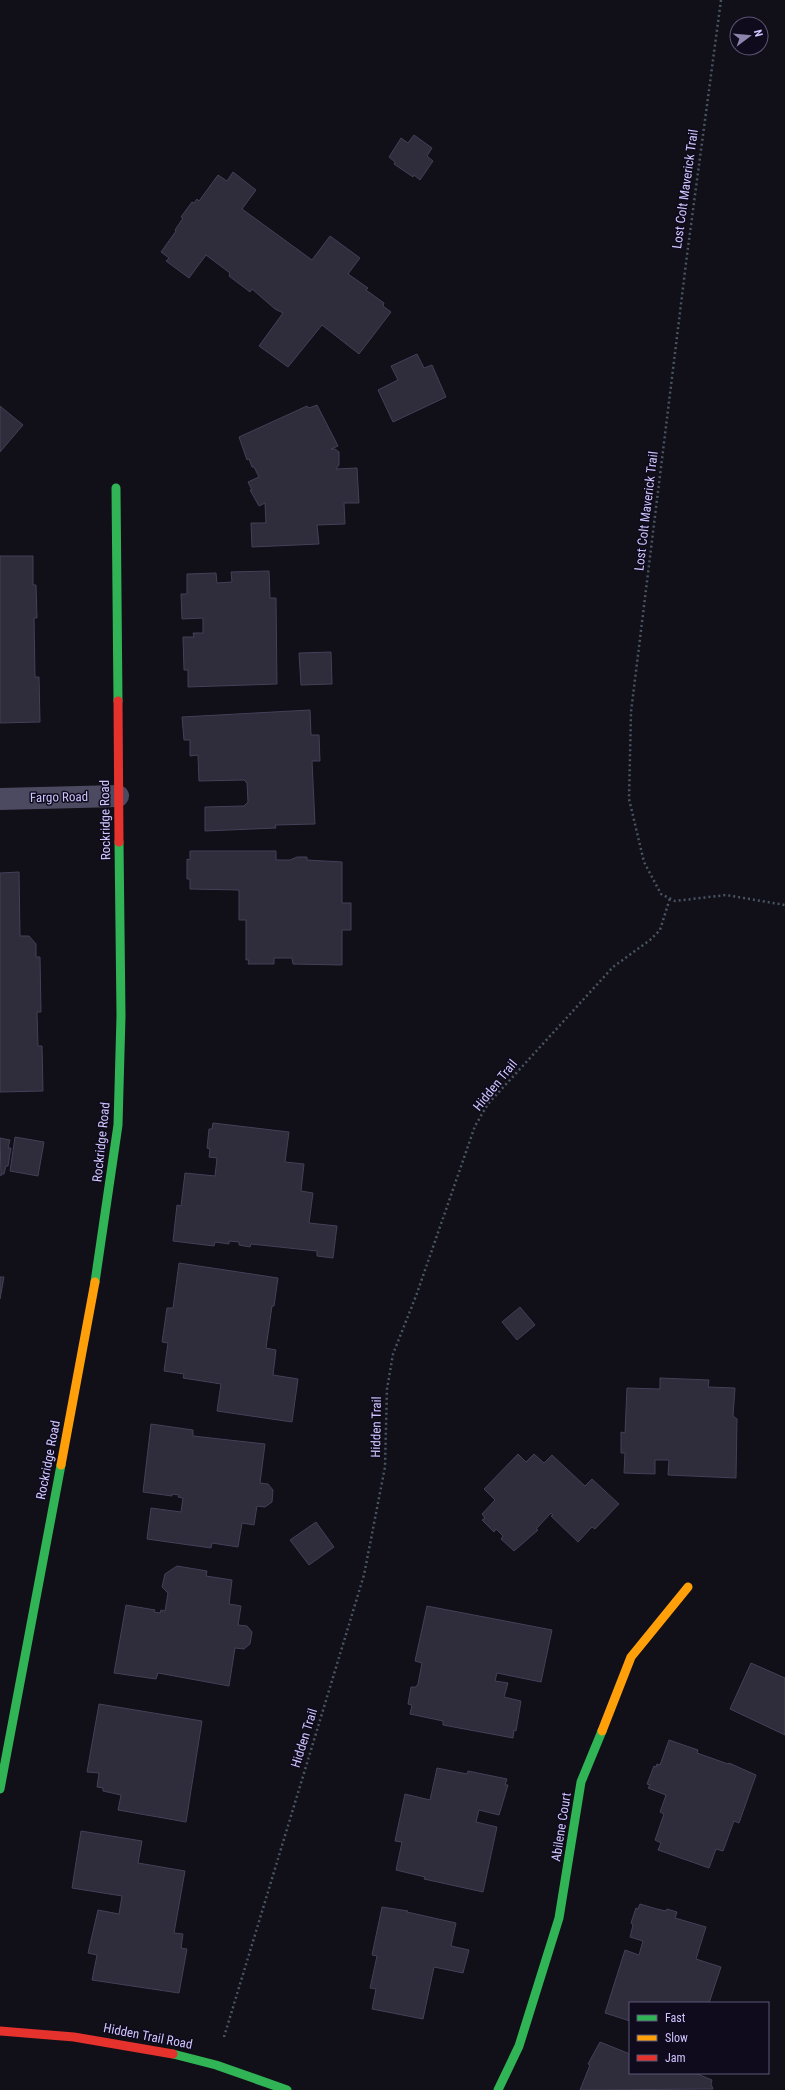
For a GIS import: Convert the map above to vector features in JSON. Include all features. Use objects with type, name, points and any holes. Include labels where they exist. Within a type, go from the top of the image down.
[{"type":"street","name":"Rockridge Road","points":[[0,1789],[95,1280],[118,1125],[121,1016],[116,488]]},
{"type":"street","name":"Fargo Road","points":[[0,799],[118,796]]},
{"type":"street","name":"Abilene Court","points":[[498,2090],[519,2046],[559,1918],[581,1782],[631,1657],[688,1587]]},
{"type":"street","name":"Hidden Trail Road","points":[[0,2031],[41,2033],[126,2043],[193,2058],[257,2078],[287,2090]]},
{"type":"path","name":"Lost Colt Maverick Trail","points":[[670,898],[661,894],[644,862],[629,799],[631,712],[687,255],[721,0]]},
{"type":"path","points":[[670,898],[675,900],[726,895],[785,905]]},
{"type":"path","name":"Hidden Trail","points":[[226,2024],[364,1575],[386,1467],[387,1389],[393,1354],[416,1296],[475,1126],[488,1104],[613,967],[650,940],[660,930],[670,898]]},
{"type":"building","points":[[414,135],[432,148],[427,156],[433,161],[420,180],[394,164],[395,162],[389,157],[401,138],[408,143]]},
{"type":"building","points":[[233,172],[256,190],[242,209],[312,260],[330,236],[360,258],[348,274],[368,288],[366,290],[384,303],[383,306],[391,312],[359,354],[322,325],[288,367],[259,346],[283,313],[275,309],[252,289],[250,292],[229,276],[230,273],[206,255],[189,278],[166,261],[169,258],[161,252],[176,231],[175,230],[183,218],[181,217],[192,202],[194,203],[197,199],[199,201],[218,175],[227,181]]},
{"type":"building","points":[[417,354],[424,368],[432,365],[446,397],[393,422],[378,390],[398,380],[391,366]]},
{"type":"building","points":[[317,405],[338,446],[331,449],[335,449],[339,452],[339,465],[336,469],[357,468],[359,503],[344,503],[345,524],[317,525],[319,544],[252,547],[251,523],[266,523],[265,503],[259,506],[250,490],[252,490],[248,482],[259,477],[254,467],[252,467],[249,459],[247,460],[239,437],[307,406],[309,408]]},
{"type":"building","points":[[0,406],[23,425],[0,452]]},
{"type":"building","points":[[0,556],[33,556],[33,585],[36,585],[37,618],[34,618],[35,677],[39,677],[40,722],[0,723]]},
{"type":"building","points":[[269,571],[270,598],[276,598],[277,684],[188,687],[188,670],[184,670],[183,637],[194,637],[193,633],[203,633],[203,618],[182,619],[181,594],[187,594],[187,574],[216,573],[217,583],[232,582],[231,572]]},
{"type":"building","points":[[331,652],[332,684],[301,685],[299,653]]},
{"type":"building","points":[[310,710],[311,735],[319,735],[320,761],[312,761],[315,824],[275,825],[276,828],[205,831],[205,807],[244,806],[248,802],[247,783],[244,780],[199,781],[198,755],[190,756],[190,740],[184,740],[182,717]]},
{"type":"building","points":[[190,851],[276,851],[276,860],[290,860],[297,857],[307,857],[307,860],[342,862],[342,903],[351,903],[351,930],[342,930],[342,965],[293,964],[292,958],[274,958],[274,964],[248,964],[249,960],[246,960],[246,920],[239,920],[239,890],[190,889],[190,879],[187,879],[187,859],[190,860]]},
{"type":"building","points":[[19,872],[20,936],[29,936],[36,944],[36,957],[40,957],[41,1012],[37,1012],[38,1046],[42,1046],[43,1091],[0,1092],[0,873]]},
{"type":"building","points":[[213,1123],[289,1132],[285,1162],[304,1164],[301,1191],[313,1193],[309,1223],[337,1226],[333,1258],[317,1256],[317,1251],[251,1244],[250,1247],[239,1245],[239,1242],[229,1241],[229,1244],[215,1242],[214,1246],[173,1241],[177,1205],[181,1206],[185,1173],[215,1176],[217,1158],[209,1157],[210,1149],[207,1148],[209,1129],[212,1129]]},
{"type":"building","points":[[15,1137],[44,1142],[38,1176],[10,1171]]},
{"type":"building","points":[[0,1138],[10,1140],[8,1148],[11,1148],[8,1166],[6,1166],[4,1174],[1,1174],[1,1176]]},
{"type":"building","points":[[179,1263],[278,1278],[266,1348],[276,1350],[273,1375],[298,1379],[292,1422],[217,1411],[221,1384],[183,1378],[184,1374],[164,1371],[168,1343],[162,1342],[167,1308],[173,1308]]},
{"type":"building","points":[[0,1277],[4,1277],[0,1299]]},
{"type":"building","points":[[520,1307],[535,1325],[517,1340],[502,1322]]},
{"type":"building","points":[[660,1378],[709,1380],[708,1387],[735,1388],[733,1416],[737,1419],[736,1478],[668,1475],[669,1460],[655,1460],[655,1474],[624,1473],[625,1453],[621,1453],[621,1432],[625,1433],[627,1388],[660,1389]]},
{"type":"building","points":[[151,1424],[193,1430],[193,1436],[265,1444],[260,1483],[268,1484],[273,1490],[272,1502],[265,1507],[257,1506],[254,1525],[242,1523],[238,1547],[212,1543],[211,1548],[147,1539],[151,1508],[181,1512],[183,1498],[178,1497],[179,1495],[172,1494],[172,1496],[143,1492]]},
{"type":"building","points":[[518,1454],[526,1462],[534,1454],[544,1463],[552,1455],[585,1486],[592,1479],[619,1504],[595,1529],[592,1527],[578,1542],[551,1516],[553,1515],[551,1513],[536,1529],[538,1530],[514,1551],[501,1539],[503,1536],[496,1529],[494,1532],[482,1520],[485,1518],[482,1514],[495,1500],[484,1489]]},
{"type":"building","points":[[316,1522],[334,1547],[309,1565],[290,1540]]},
{"type":"building","points":[[177,1566],[207,1571],[206,1576],[232,1580],[229,1604],[241,1606],[238,1625],[247,1626],[252,1632],[250,1644],[244,1649],[235,1648],[229,1686],[158,1673],[156,1679],[114,1673],[126,1605],[155,1610],[154,1612],[160,1613],[161,1610],[165,1611],[168,1593],[162,1587],[165,1574]]},
{"type":"building","points":[[427,1606],[552,1630],[541,1682],[497,1673],[495,1681],[508,1683],[504,1697],[521,1701],[516,1731],[514,1730],[513,1738],[443,1725],[443,1721],[410,1714],[412,1705],[408,1704],[411,1687],[416,1687],[418,1684],[422,1663],[415,1661]]},
{"type":"building","points":[[751,1663],[785,1678],[785,1735],[730,1709]]},
{"type":"building","points":[[99,1704],[202,1721],[186,1822],[118,1810],[121,1795],[103,1791],[103,1788],[97,1787],[99,1773],[87,1772]]},
{"type":"building","points":[[669,1740],[698,1750],[697,1753],[728,1764],[729,1763],[756,1775],[739,1823],[734,1821],[723,1851],[716,1849],[709,1868],[658,1850],[661,1843],[655,1840],[664,1814],[660,1812],[666,1795],[648,1788],[650,1785],[647,1784],[654,1766],[656,1767],[657,1764],[660,1765]]},
{"type":"building","points":[[437,1768],[467,1774],[468,1771],[507,1779],[505,1785],[508,1785],[499,1815],[479,1810],[476,1822],[497,1827],[483,1892],[424,1879],[425,1877],[396,1870],[402,1842],[395,1841],[405,1794],[430,1800]]},
{"type":"building","points":[[81,1831],[142,1841],[138,1863],[185,1871],[174,1933],[183,1934],[181,1948],[187,1949],[179,1993],[92,1980],[97,1955],[88,1953],[98,1910],[119,1914],[122,1896],[72,1888]]},
{"type":"building","points":[[640,1904],[666,1911],[667,1909],[677,1912],[675,1918],[706,1927],[696,1959],[721,1967],[709,2002],[629,2002],[629,2021],[605,2013],[625,1950],[639,1955],[643,1941],[630,1937],[633,1925],[631,1923],[636,1908],[638,1909]]},
{"type":"building","points":[[382,1907],[408,1911],[407,1912],[456,1923],[451,1946],[469,1950],[463,1973],[434,1967],[423,2019],[372,2009],[376,1989],[370,1988],[377,1956],[372,1955]]},
{"type":"building","points":[[600,2042],[629,2054],[629,2074],[697,2074],[712,2080],[711,2084],[713,2089],[580,2090],[590,2065],[588,2064]]},
{"type":"traffic: fast","points":[[116,488],[118,701]]},
{"type":"traffic: fast","points":[[95,1282],[118,1125],[121,1016],[119,842]]},
{"type":"traffic: fast","points":[[0,1789],[61,1465]]},
{"type":"traffic: fast","points":[[498,2090],[519,2046],[559,1918],[581,1782],[602,1731]]},
{"type":"traffic: fast","points":[[173,2054],[216,2065],[287,2090]]},
{"type":"traffic: slow","points":[[61,1465],[95,1282]]},
{"type":"traffic: slow","points":[[602,1731],[631,1657],[688,1587]]},
{"type":"traffic: jam","points":[[118,701],[119,842]]},
{"type":"traffic: jam","points":[[0,2031],[74,2037],[173,2054]]}]
